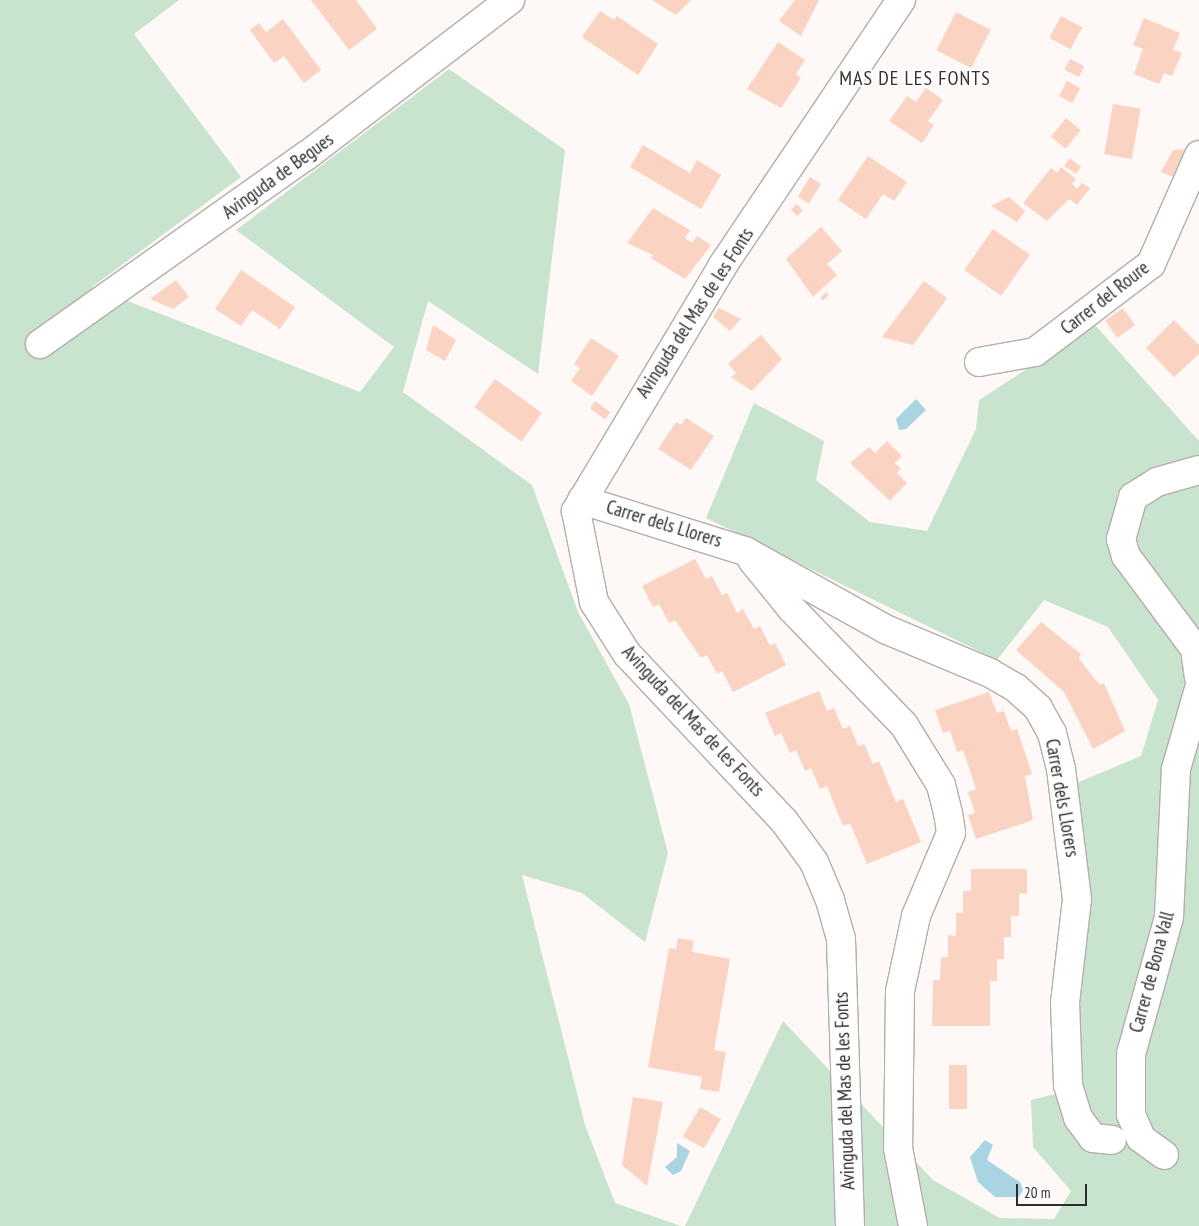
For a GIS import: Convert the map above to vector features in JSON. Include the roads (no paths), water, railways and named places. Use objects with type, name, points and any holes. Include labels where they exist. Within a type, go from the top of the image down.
[{"type":"street","name":"Avinguda de Begues","points":[[40,344],[306,156],[510,0]]},
{"type":"street","name":"Avinguda del Mas de les Fonts","points":[[850,1226],[841,939],[830,900],[814,862],[784,821],[628,654],[594,602],[576,510],[723,265],[901,0]]},
{"type":"street","name":"Carrer del Roure","points":[[979,362],[1035,352],[1152,264],[1199,156]]},
{"type":"street","points":[[1199,470],[1157,482],[1133,497],[1122,539],[1126,556],[1194,648],[1199,677]]},
{"type":"street","name":"Carrer dels Llorers","points":[[582,500],[745,551],[885,629],[990,673],[1016,688],[1038,708],[1052,733],[1061,769],[1077,899],[1065,1002],[1068,1085],[1078,1118],[1093,1138],[1112,1140]]},
{"type":"street","name":"Carrer dels Llorers","points":[[745,551],[792,609],[904,725],[941,785],[948,813],[951,833],[916,916],[900,991],[898,1148],[913,1226]]},
{"type":"street","name":"Carrer de Bona Vall","points":[[1164,1155],[1141,1138],[1131,1115],[1131,1054],[1169,918],[1174,788],[1199,689]]},
{"type":"water","points":[[916,399],[926,410],[906,429],[899,430],[896,419]]},
{"type":"water","points":[[985,1140],[993,1145],[987,1160],[1020,1182],[1023,1190],[1019,1197],[995,1197],[978,1182],[970,1157]]},
{"type":"water","points":[[677,1143],[690,1151],[681,1171],[673,1175],[665,1167],[677,1157]]},
{"type":"district","name":"MAS DE LES FONTS","points":[[915,78]]}]
